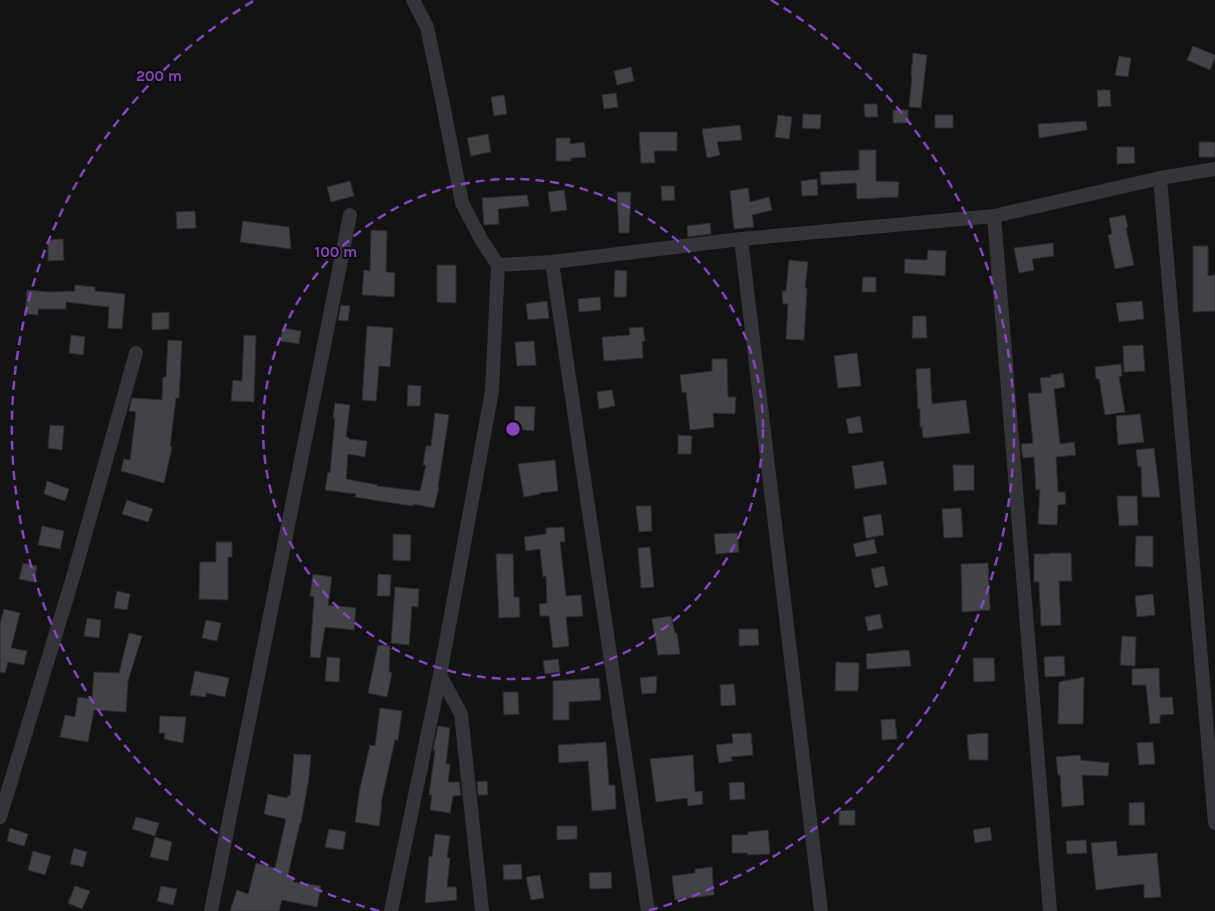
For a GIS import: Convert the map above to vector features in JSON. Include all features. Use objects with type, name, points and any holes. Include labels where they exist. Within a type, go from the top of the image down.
[{"type":"street","points":[[392,911],[440,675],[492,391],[498,265],[482,241],[462,203],[427,28],[413,0]]},
{"type":"street","points":[[498,265],[552,262],[741,239],[994,216],[1160,178],[1215,168]]},
{"type":"street","points":[[1160,178],[1215,823]]},
{"type":"street","points":[[211,911],[350,215]]},
{"type":"street","points":[[994,216],[1050,911]]},
{"type":"street","points":[[741,239],[822,911]]},
{"type":"street","points":[[552,262],[648,911]]},
{"type":"street","points":[[0,817],[74,574],[136,353]]},
{"type":"street","points":[[440,675],[461,714],[482,911]]},
{"type":"building","points":[[1193,46],[1215,55],[1210,70],[1187,60]]},
{"type":"building","points":[[913,53],[927,55],[921,108],[909,107]]},
{"type":"building","points":[[1119,56],[1131,58],[1128,77],[1115,75]]},
{"type":"building","points":[[631,67],[634,81],[617,85],[614,71]]},
{"type":"building","points":[[1097,90],[1110,90],[1111,106],[1098,107]]},
{"type":"building","points":[[616,93],[618,107],[604,109],[602,95]]},
{"type":"building","points":[[504,95],[507,114],[494,116],[491,97]]},
{"type":"building","points":[[864,104],[877,104],[878,117],[865,117]]},
{"type":"building","points":[[893,110],[908,110],[908,123],[893,123]]},
{"type":"building","points":[[803,114],[821,115],[820,129],[802,128]]},
{"type":"building","points":[[778,115],[792,117],[789,139],[775,137]]},
{"type":"building","points":[[935,115],[953,115],[953,128],[935,128]]},
{"type":"building","points":[[1086,121],[1087,130],[1039,138],[1038,124]]},
{"type":"building","points":[[740,125],[742,140],[717,142],[720,155],[707,158],[702,129]]},
{"type":"building","points":[[639,132],[677,132],[677,151],[654,151],[655,163],[641,163]]},
{"type":"building","points":[[488,134],[491,152],[471,156],[467,138]]},
{"type":"building","points":[[556,138],[570,138],[570,144],[584,142],[586,157],[571,158],[571,161],[556,161]]},
{"type":"building","points":[[1199,142],[1215,142],[1215,157],[1199,157]]},
{"type":"building","points":[[1117,147],[1134,147],[1135,163],[1117,164]]},
{"type":"building","points":[[859,150],[876,150],[876,181],[899,182],[898,197],[857,199],[856,183],[821,185],[820,172],[859,170]]},
{"type":"building","points":[[817,179],[818,195],[802,196],[801,181]]},
{"type":"building","points":[[350,181],[354,196],[331,202],[327,187]]},
{"type":"building","points":[[661,186],[674,186],[675,200],[662,201]]},
{"type":"building","points":[[748,188],[750,202],[769,197],[772,210],[752,215],[754,227],[734,229],[730,191]]},
{"type":"building","points":[[564,190],[567,210],[551,212],[548,192]]},
{"type":"building","points":[[617,192],[631,192],[629,233],[619,233]]},
{"type":"building","points":[[527,195],[529,206],[498,209],[499,224],[484,225],[482,198]]},
{"type":"building","points":[[195,211],[196,228],[177,229],[176,212]]},
{"type":"building","points":[[1125,215],[1134,265],[1115,269],[1108,235],[1112,234],[1109,218]]},
{"type":"building","points":[[243,221],[289,227],[291,249],[240,242]]},
{"type":"building","points":[[710,223],[711,234],[688,237],[687,226]]},
{"type":"building","points":[[371,230],[387,231],[386,272],[395,273],[394,297],[362,295],[364,270],[370,271]]},
{"type":"building","points":[[63,239],[64,260],[48,261],[48,240]]},
{"type":"building","points":[[1053,243],[1054,256],[1032,259],[1034,270],[1019,273],[1014,248]]},
{"type":"building","points":[[1193,246],[1208,246],[1208,276],[1215,275],[1215,311],[1193,312]]},
{"type":"building","points":[[928,250],[946,251],[945,276],[904,273],[905,259],[927,260]]},
{"type":"building","points":[[789,260],[808,262],[805,288],[807,288],[804,340],[786,339],[788,304],[783,304],[782,291],[786,291]]},
{"type":"building","points":[[437,265],[456,265],[456,303],[437,302]]},
{"type":"building","points":[[615,270],[627,271],[626,297],[614,297]]},
{"type":"building","points":[[863,277],[876,277],[876,292],[862,292]]},
{"type":"building","points":[[75,285],[95,287],[95,291],[125,294],[122,329],[108,328],[109,307],[66,302],[66,309],[38,309],[38,315],[25,314],[27,290],[50,292],[75,291]]},
{"type":"building","points":[[600,297],[601,310],[579,312],[578,299]]},
{"type":"building","points":[[547,301],[549,318],[528,320],[526,304]]},
{"type":"building","points":[[1142,301],[1144,319],[1119,322],[1116,303]]},
{"type":"building","points":[[341,305],[350,306],[348,321],[338,320]]},
{"type":"building","points":[[169,312],[169,329],[152,330],[152,313]]},
{"type":"building","points":[[913,316],[926,316],[927,338],[912,338]]},
{"type":"building","points":[[367,326],[393,328],[390,367],[379,366],[376,401],[362,400]]},
{"type":"building","points":[[643,327],[645,341],[642,341],[643,358],[604,361],[602,337],[630,335],[629,328]]},
{"type":"building","points":[[283,328],[301,331],[299,344],[280,341]]},
{"type":"building","points":[[71,335],[85,337],[83,355],[69,353]]},
{"type":"building","points":[[244,335],[256,336],[254,402],[231,401],[233,380],[242,381]]},
{"type":"building","points":[[168,340],[182,341],[179,398],[176,398],[170,446],[172,447],[164,483],[121,471],[124,459],[130,460],[136,412],[129,411],[132,398],[162,400],[163,377],[166,377]]},
{"type":"building","points":[[534,341],[536,365],[517,366],[515,342]]},
{"type":"building","points":[[1143,345],[1145,371],[1124,372],[1123,346]]},
{"type":"building","points":[[857,353],[861,386],[838,388],[834,356]]},
{"type":"building","points":[[712,359],[727,359],[728,397],[736,397],[735,414],[713,413],[714,427],[690,430],[686,392],[682,393],[680,375],[712,371]]},
{"type":"building","points":[[1121,364],[1122,376],[1119,377],[1125,412],[1105,415],[1095,367]]},
{"type":"building","points":[[930,368],[932,404],[966,400],[970,433],[923,438],[922,427],[920,427],[920,409],[918,409],[916,369]]},
{"type":"building","points":[[1063,373],[1065,387],[1054,389],[1060,444],[1074,442],[1076,455],[1056,457],[1058,492],[1065,492],[1066,504],[1058,505],[1057,525],[1038,524],[1040,489],[1036,490],[1034,457],[1023,458],[1021,444],[1033,443],[1028,393],[1042,393],[1040,378]]},
{"type":"building","points":[[408,385],[421,386],[420,406],[407,406]]},
{"type":"building","points":[[612,390],[615,406],[599,409],[597,392]]},
{"type":"building","points":[[335,403],[350,405],[346,437],[367,441],[365,457],[348,454],[346,479],[377,486],[420,491],[426,465],[423,465],[426,446],[431,446],[435,413],[449,415],[439,487],[434,508],[355,497],[356,494],[325,490],[328,472],[330,473]]},
{"type":"building","points":[[515,406],[535,407],[534,431],[514,429]]},
{"type":"building","points":[[1140,414],[1144,442],[1118,445],[1116,416]]},
{"type":"building","points":[[860,416],[863,432],[849,434],[846,419]]},
{"type":"building","points":[[50,425],[64,426],[62,450],[48,448]]},
{"type":"building","points":[[678,435],[692,436],[691,454],[678,454]]},
{"type":"building","points":[[1154,448],[1160,497],[1142,497],[1141,466],[1138,467],[1136,450]]},
{"type":"building","points":[[555,460],[558,491],[524,497],[518,464]]},
{"type":"building","points":[[883,461],[887,484],[855,489],[852,466]]},
{"type":"building","points":[[953,465],[974,465],[974,490],[954,491]]},
{"type":"building","points":[[47,481],[69,489],[65,501],[44,494]]},
{"type":"building","points":[[1117,496],[1137,496],[1138,525],[1119,526]]},
{"type":"building","points":[[127,500],[153,509],[148,522],[122,514]]},
{"type":"building","points":[[636,506],[651,506],[652,531],[639,532]]},
{"type":"building","points":[[961,508],[963,537],[944,538],[942,509]]},
{"type":"building","points":[[881,514],[884,535],[866,538],[863,517]]},
{"type":"building","points":[[42,526],[64,531],[60,549],[38,545]]},
{"type":"building","points":[[564,527],[565,542],[560,542],[566,596],[581,595],[583,616],[566,617],[569,646],[553,648],[549,616],[540,616],[539,604],[547,603],[546,576],[543,577],[540,549],[526,551],[524,537],[546,534],[546,528]]},
{"type":"building","points":[[737,533],[739,552],[716,554],[714,534]]},
{"type":"building","points":[[393,534],[411,535],[410,561],[393,560]]},
{"type":"building","points":[[1136,536],[1153,536],[1153,567],[1135,566]]},
{"type":"building","points":[[874,539],[877,553],[856,557],[853,544]]},
{"type":"building","points":[[216,542],[232,542],[232,557],[228,557],[228,600],[199,599],[200,562],[216,562]]},
{"type":"building","points":[[650,547],[654,587],[641,588],[638,548]]},
{"type":"building","points":[[1071,553],[1072,581],[1059,581],[1061,625],[1041,626],[1039,582],[1034,582],[1034,554]]},
{"type":"building","points":[[496,554],[513,554],[514,597],[519,597],[520,617],[499,618]]},
{"type":"building","points":[[23,563],[37,566],[34,582],[19,579]]},
{"type":"building","points":[[988,563],[990,610],[962,612],[961,564]]},
{"type":"building","points":[[884,566],[888,585],[875,588],[871,569]]},
{"type":"building","points":[[313,574],[332,577],[328,605],[356,608],[354,630],[325,627],[320,658],[310,657],[314,597],[310,596]]},
{"type":"building","points":[[378,574],[391,575],[390,596],[377,596]]},
{"type":"building","points":[[395,587],[419,589],[418,607],[412,606],[409,645],[391,643]]},
{"type":"building","points":[[117,591],[130,594],[127,610],[114,608]]},
{"type":"building","points":[[1153,594],[1155,615],[1137,617],[1135,596]]},
{"type":"building","points":[[4,609],[20,613],[11,648],[27,651],[24,665],[8,662],[5,673],[0,672],[0,624]]},
{"type":"building","points":[[880,614],[883,628],[868,631],[865,617]]},
{"type":"building","points":[[671,616],[675,633],[677,633],[680,654],[658,655],[652,619]]},
{"type":"building","points":[[87,618],[101,620],[99,638],[84,636]]},
{"type":"building","points":[[206,620],[221,623],[217,641],[202,638]]},
{"type":"building","points":[[739,629],[758,629],[759,645],[739,646]]},
{"type":"building","points":[[129,633],[142,636],[128,681],[126,712],[94,710],[88,742],[60,737],[65,715],[75,717],[78,697],[92,699],[94,672],[119,673]]},
{"type":"building","points":[[1122,636],[1136,637],[1135,666],[1120,665]]},
{"type":"building","points":[[378,645],[390,646],[389,672],[392,673],[387,697],[368,693]]},
{"type":"building","points":[[909,650],[911,666],[867,669],[866,654]]},
{"type":"building","points":[[1064,656],[1065,676],[1045,677],[1044,657]]},
{"type":"building","points":[[327,657],[340,658],[339,682],[325,681]]},
{"type":"building","points":[[973,658],[994,658],[995,681],[974,682]]},
{"type":"building","points":[[558,659],[560,672],[545,674],[543,661]]},
{"type":"building","points":[[836,662],[859,663],[858,691],[835,691]]},
{"type":"building","points":[[1159,668],[1160,698],[1172,697],[1174,714],[1160,715],[1160,723],[1150,724],[1146,685],[1132,685],[1132,669]]},
{"type":"building","points":[[195,671],[229,678],[225,697],[206,693],[206,697],[190,695]]},
{"type":"building","points":[[657,676],[656,693],[642,694],[640,678]]},
{"type":"building","points":[[1084,677],[1083,724],[1058,724],[1059,682]]},
{"type":"building","points":[[599,678],[601,700],[569,702],[569,720],[553,720],[553,681]]},
{"type":"building","points":[[734,684],[736,705],[721,706],[720,685]]},
{"type":"building","points":[[503,692],[518,692],[519,714],[504,715]]},
{"type":"building","points":[[380,708],[402,711],[398,740],[395,740],[381,803],[379,826],[355,822],[360,788],[370,745],[375,746]]},
{"type":"building","points":[[160,716],[186,717],[183,743],[164,739],[165,733],[159,733]]},
{"type":"building","points":[[895,719],[897,739],[882,740],[881,720]]},
{"type":"building","points":[[438,726],[450,728],[446,764],[450,764],[448,782],[459,782],[461,795],[453,796],[450,813],[430,810],[432,795],[429,795],[435,750],[433,750]]},
{"type":"building","points":[[751,733],[753,755],[731,757],[732,761],[719,763],[716,745],[733,743],[732,734]]},
{"type":"building","points":[[988,734],[988,760],[969,760],[967,735]]},
{"type":"building","points":[[606,742],[609,785],[615,785],[616,809],[592,811],[588,761],[559,763],[558,745]]},
{"type":"building","points":[[1153,742],[1155,764],[1139,765],[1137,743]]},
{"type":"building","points":[[294,754],[311,755],[301,823],[288,875],[294,877],[293,882],[321,886],[317,907],[282,900],[279,911],[230,911],[237,890],[248,894],[256,863],[275,868],[286,819],[264,814],[268,794],[287,798],[288,795],[290,796]]},
{"type":"building","points":[[693,755],[695,792],[702,791],[703,804],[688,806],[687,798],[656,802],[650,759]]},
{"type":"building","points":[[1080,755],[1081,760],[1109,763],[1108,776],[1082,775],[1084,805],[1062,807],[1060,775],[1058,775],[1056,757]]},
{"type":"building","points":[[487,781],[488,795],[478,795],[477,782]]},
{"type":"building","points":[[744,782],[745,799],[730,800],[729,783]]},
{"type":"building","points":[[1144,802],[1145,825],[1129,825],[1129,803]]},
{"type":"building","points":[[855,810],[855,825],[839,825],[839,811]]},
{"type":"building","points":[[136,817],[159,823],[155,836],[132,829]]},
{"type":"building","points":[[557,826],[577,826],[577,839],[557,840]]},
{"type":"building","points":[[990,827],[992,840],[975,843],[973,830]]},
{"type":"building","points":[[10,828],[28,834],[24,846],[7,841]]},
{"type":"building","points":[[329,829],[346,832],[343,850],[325,847]]},
{"type":"building","points":[[768,830],[770,854],[747,855],[748,853],[732,853],[732,835],[748,835],[748,832]]},
{"type":"building","points":[[435,834],[450,836],[447,858],[450,858],[447,887],[456,887],[457,900],[425,903],[429,856],[432,857]]},
{"type":"building","points":[[155,837],[172,842],[168,861],[150,857]]},
{"type":"building","points":[[1086,840],[1087,853],[1067,854],[1066,841]]},
{"type":"building","points":[[1116,841],[1118,856],[1157,853],[1161,897],[1144,898],[1144,884],[1096,890],[1091,843]]},
{"type":"building","points":[[74,848],[87,852],[83,867],[70,864]]},
{"type":"building","points":[[33,851],[51,856],[45,875],[28,870]]},
{"type":"building","points":[[521,864],[522,879],[504,880],[503,865]]},
{"type":"building","points":[[712,867],[714,895],[675,900],[672,876],[695,873],[695,869]]},
{"type":"building","points":[[611,872],[612,888],[590,889],[589,873]]},
{"type":"building","points":[[540,875],[544,898],[531,900],[526,877]]},
{"type":"building","points":[[75,886],[90,891],[82,909],[68,903]]},
{"type":"building","points":[[161,886],[177,889],[173,905],[157,901]]}]
